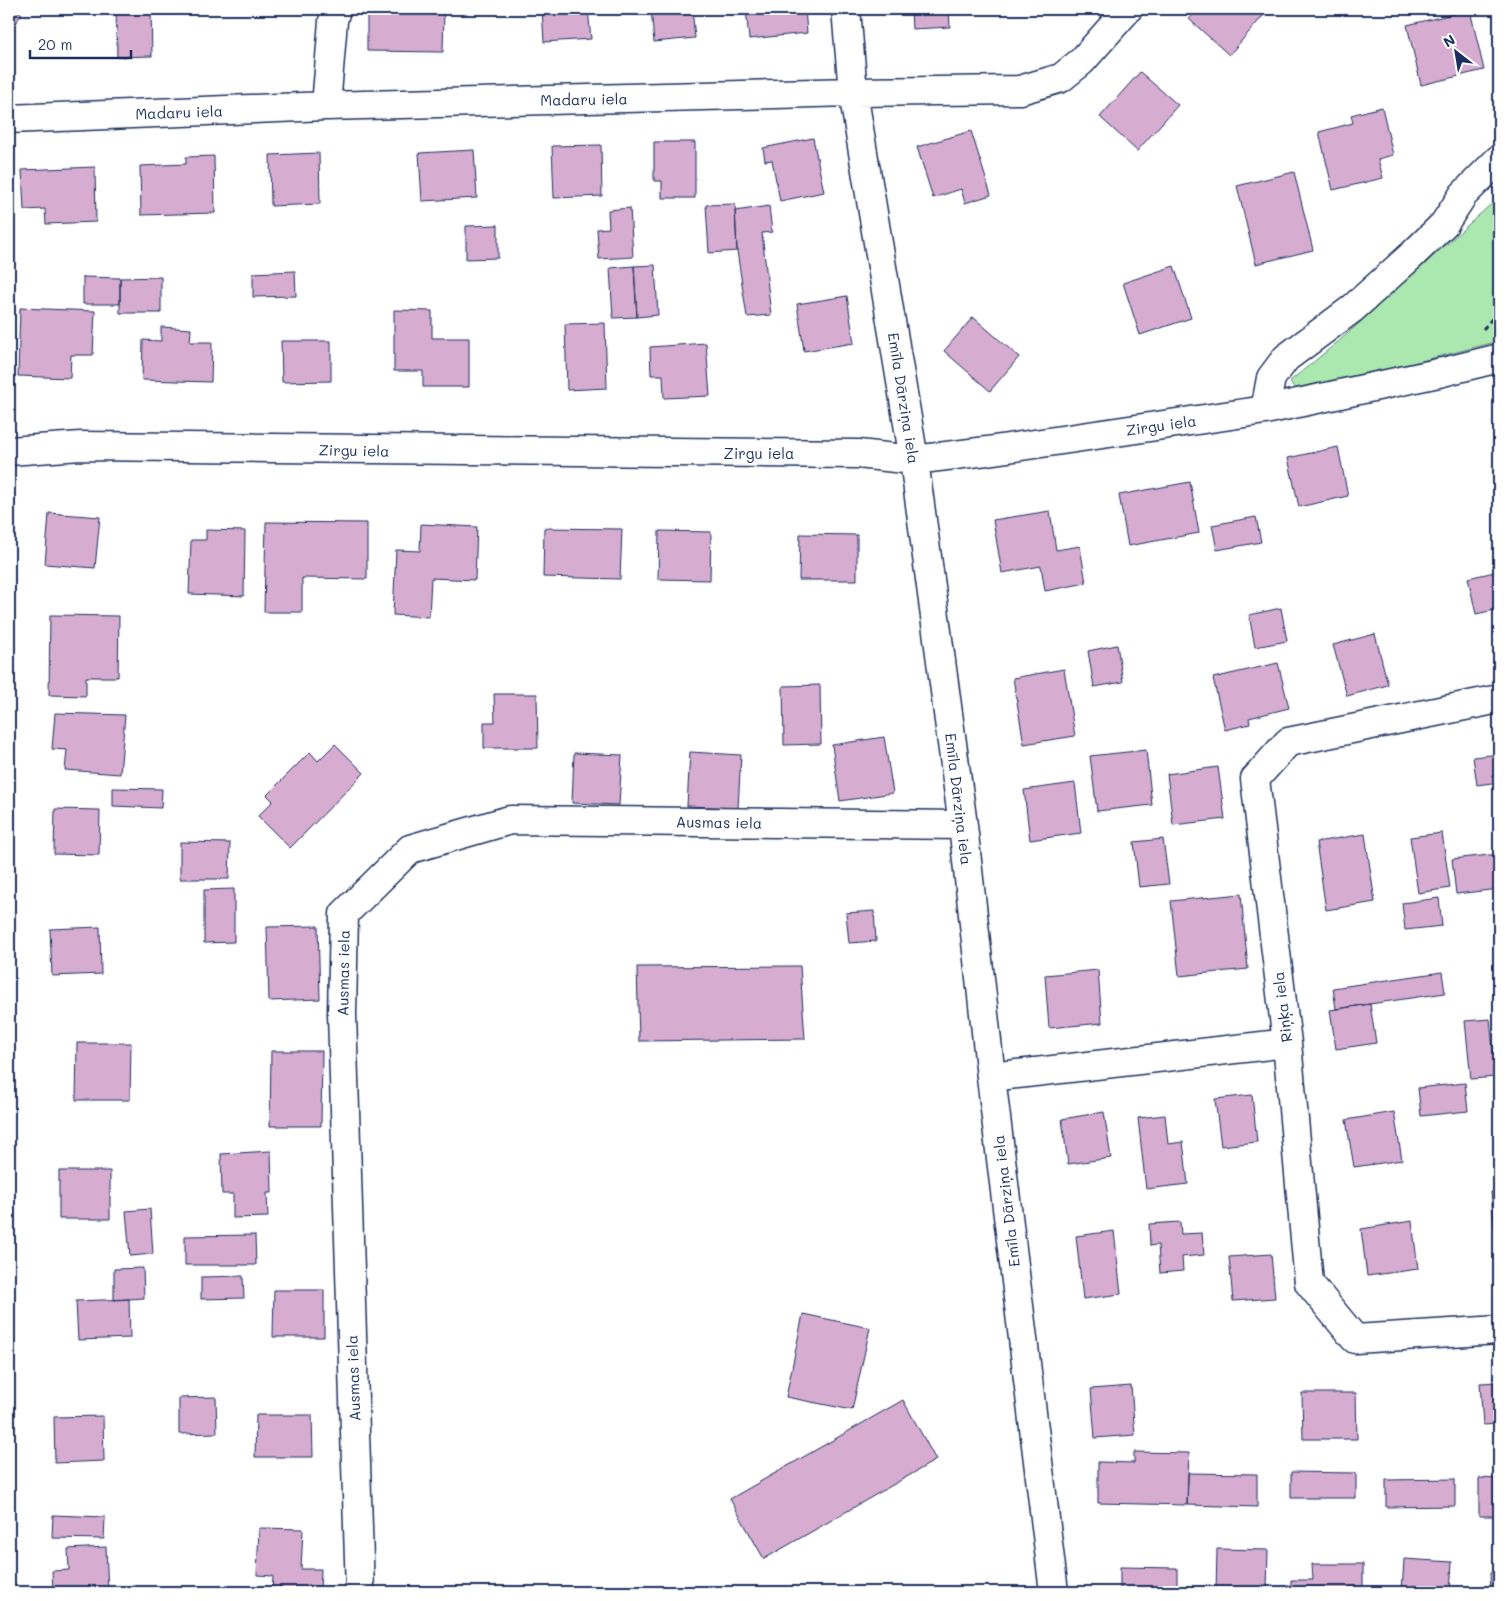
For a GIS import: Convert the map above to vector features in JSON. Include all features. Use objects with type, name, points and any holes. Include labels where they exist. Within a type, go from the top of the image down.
[{"type":"street","points":[[326,106],[333,21],[336,9]]},
{"type":"street","name":"Emīla Dārziņa iela","points":[[846,9],[853,92],[914,460],[963,825],[1054,1592]]},
{"type":"street","name":"Madaru iela","points":[[9,119],[326,106],[853,92],[1020,90],[1061,78],[1082,62],[1128,9]]},
{"type":"street","points":[[1265,410],[1271,378],[1286,358],[1352,309],[1412,255],[1444,224],[1463,195],[1499,159]]},
{"type":"street","name":"Zirgu iela","points":[[9,451],[81,446],[508,452],[858,454],[914,460],[1265,410],[1443,372],[1499,358]]},
{"type":"street","name":"Riņķa iela","points":[[1499,700],[1288,742],[1255,779],[1287,1043],[1309,1283],[1355,1339],[1499,1330]]},
{"type":"street","name":"Ausmas iela","points":[[360,1592],[342,1014],[344,914],[410,849],[510,820],[963,825]]},
{"type":"street","points":[[992,1077],[1287,1043]]},
{"type":"green space","points":[[1499,197],[1499,341],[1297,393],[1290,381],[1339,341]]},
{"type":"building","points":[[9,9],[15,9],[22,14],[9,31]]},
{"type":"building","points":[[116,9],[151,9],[152,56],[117,57]]},
{"type":"building","points":[[367,9],[444,9],[443,52],[367,51]]},
{"type":"building","points":[[542,9],[588,9],[591,39],[544,42]]},
{"type":"building","points":[[651,9],[692,9],[695,38],[654,42]]},
{"type":"building","points":[[746,9],[805,9],[807,33],[749,39]]},
{"type":"building","points":[[911,9],[949,9],[950,27],[912,29]]},
{"type":"building","points":[[1198,9],[1269,9],[1229,55],[1189,19]]},
{"type":"building","points":[[1470,10],[1484,70],[1421,85],[1407,25]]},
{"type":"building","points":[[1140,72],[1178,105],[1137,151],[1100,117]]},
{"type":"building","points":[[1382,107],[1393,155],[1378,159],[1383,178],[1333,190],[1319,132],[1353,123],[1351,115]]},
{"type":"building","points":[[971,131],[991,195],[965,203],[961,189],[933,198],[917,147]]},
{"type":"building","points":[[813,138],[824,192],[780,201],[772,160],[765,161],[763,148]]},
{"type":"building","points":[[654,142],[695,142],[695,198],[662,198],[662,181],[654,181]]},
{"type":"building","points":[[601,145],[602,196],[554,198],[552,146]]},
{"type":"building","points":[[474,150],[477,198],[422,201],[419,153]]},
{"type":"building","points":[[319,153],[320,204],[271,206],[270,155]]},
{"type":"building","points":[[214,156],[215,213],[141,215],[140,166],[186,164],[186,157]]},
{"type":"building","points":[[95,167],[96,222],[46,224],[45,209],[24,210],[22,170]]},
{"type":"building","points":[[1294,172],[1313,250],[1256,264],[1237,186]]},
{"type":"building","points":[[735,204],[737,251],[709,253],[706,205]]},
{"type":"building","points":[[769,206],[772,232],[762,233],[771,315],[747,317],[737,251],[735,211]]},
{"type":"building","points":[[630,208],[633,257],[599,259],[597,229],[609,228],[608,210]]},
{"type":"building","points":[[498,225],[498,258],[466,259],[466,226]]},
{"type":"building","points":[[655,265],[658,315],[637,317],[634,266]]},
{"type":"building","points":[[634,266],[637,317],[613,318],[610,268]]},
{"type":"building","points":[[1174,266],[1191,318],[1140,335],[1123,283]]},
{"type":"building","points":[[295,271],[296,296],[253,297],[253,273]]},
{"type":"building","points":[[83,277],[120,278],[120,304],[83,304]]},
{"type":"building","points":[[161,277],[161,313],[120,313],[120,278]]},
{"type":"building","points":[[847,296],[854,343],[804,351],[797,304]]},
{"type":"building","points":[[20,308],[95,311],[93,355],[71,355],[70,378],[18,376]]},
{"type":"building","points":[[394,310],[432,311],[432,338],[469,338],[469,387],[423,387],[423,371],[394,371]]},
{"type":"building","points":[[973,317],[1019,357],[990,391],[944,351]]},
{"type":"building","points":[[605,323],[607,388],[567,390],[565,324]]},
{"type":"building","points":[[161,327],[191,329],[190,342],[212,342],[211,382],[142,380],[143,340],[161,341]]},
{"type":"building","points":[[281,341],[331,341],[331,381],[282,382]]},
{"type":"building","points":[[706,343],[710,396],[664,398],[663,375],[651,375],[650,347]]},
{"type":"building","points":[[1338,447],[1348,496],[1299,507],[1288,458]]},
{"type":"building","points":[[1190,482],[1199,533],[1128,546],[1119,495]]},
{"type":"building","points":[[1050,511],[1056,550],[1080,546],[1086,583],[1045,591],[1041,566],[1002,573],[993,520]]},
{"type":"building","points":[[49,513],[100,517],[95,568],[45,564]]},
{"type":"building","points":[[1256,517],[1261,542],[1217,550],[1212,525]]},
{"type":"building","points":[[266,522],[367,523],[367,579],[302,578],[302,612],[264,612]]},
{"type":"building","points":[[421,524],[477,527],[475,580],[431,578],[429,617],[393,615],[396,550],[420,551]]},
{"type":"building","points":[[544,528],[622,529],[620,579],[543,577]]},
{"type":"building","points":[[206,530],[245,531],[244,596],[189,594],[191,540],[206,540]]},
{"type":"building","points":[[659,531],[711,532],[710,580],[658,579]]},
{"type":"building","points":[[800,534],[857,535],[857,580],[799,580]]},
{"type":"building","points":[[1499,571],[1499,609],[1476,614],[1468,578]]},
{"type":"building","points":[[1281,608],[1287,641],[1255,647],[1249,615]]},
{"type":"building","points":[[50,615],[119,616],[118,677],[86,677],[86,696],[49,695]]},
{"type":"building","points":[[1375,634],[1388,685],[1347,696],[1333,645]]},
{"type":"building","points":[[1117,645],[1123,682],[1094,687],[1088,651]]},
{"type":"building","points":[[1278,663],[1289,708],[1249,718],[1250,724],[1225,730],[1213,678]]},
{"type":"building","points":[[1064,669],[1075,736],[1024,744],[1013,678]]},
{"type":"building","points":[[820,685],[821,744],[784,745],[783,686]]},
{"type":"building","points":[[494,694],[537,694],[538,748],[484,748],[484,722],[495,722]]},
{"type":"building","points":[[55,713],[125,715],[120,774],[65,770],[67,750],[52,749]]},
{"type":"building","points":[[884,737],[893,793],[840,801],[832,745]]},
{"type":"building","points":[[335,744],[364,773],[290,848],[258,816],[273,801],[267,795],[310,752],[318,761]]},
{"type":"building","points":[[1146,750],[1152,805],[1097,811],[1090,756]]},
{"type":"building","points":[[690,752],[741,755],[738,808],[687,806]]},
{"type":"building","points":[[574,753],[622,755],[619,805],[572,803]]},
{"type":"building","points":[[1499,754],[1499,782],[1477,785],[1473,757]]},
{"type":"building","points":[[1218,767],[1225,819],[1173,825],[1167,774]]},
{"type":"building","points":[[1075,783],[1081,833],[1030,840],[1024,790]]},
{"type":"building","points":[[113,788],[162,789],[161,808],[113,806]]},
{"type":"building","points":[[55,809],[100,810],[99,855],[54,854]]},
{"type":"building","points":[[1442,833],[1450,888],[1418,893],[1410,837]]},
{"type":"building","points":[[1365,834],[1375,902],[1326,910],[1316,842]]},
{"type":"building","points":[[1163,839],[1169,884],[1139,887],[1134,842]]},
{"type":"building","points":[[180,842],[230,843],[229,879],[180,879]]},
{"type":"building","points":[[1499,854],[1499,889],[1456,894],[1452,859]]},
{"type":"building","points":[[234,889],[234,942],[204,943],[204,890]]},
{"type":"building","points":[[1241,894],[1248,969],[1179,976],[1171,901]]},
{"type":"building","points":[[1439,898],[1442,926],[1405,930],[1402,903]]},
{"type":"building","points":[[874,911],[876,941],[849,943],[846,913]]},
{"type":"building","points":[[318,926],[320,999],[269,1001],[267,927]]},
{"type":"building","points":[[100,927],[101,974],[52,976],[50,929]]},
{"type":"building","points":[[800,966],[805,1039],[639,1041],[637,967]]},
{"type":"building","points":[[1098,970],[1102,1023],[1049,1028],[1045,975]]},
{"type":"building","points":[[1442,972],[1445,993],[1336,1009],[1333,988]]},
{"type":"building","points":[[1370,1004],[1376,1043],[1336,1049],[1330,1010]]},
{"type":"building","points":[[1490,1019],[1496,1077],[1471,1079],[1465,1021]]},
{"type":"building","points":[[77,1043],[131,1043],[130,1100],[76,1100]]},
{"type":"building","points":[[271,1051],[322,1051],[321,1126],[270,1126]]},
{"type":"building","points":[[1465,1083],[1468,1111],[1421,1116],[1418,1088]]},
{"type":"building","points":[[1252,1095],[1257,1142],[1221,1146],[1215,1099]]},
{"type":"building","points":[[1104,1112],[1111,1158],[1068,1164],[1062,1119]]},
{"type":"building","points":[[1394,1112],[1402,1160],[1354,1167],[1346,1120]]},
{"type":"building","points":[[1165,1115],[1168,1144],[1183,1142],[1188,1184],[1146,1189],[1138,1118]]},
{"type":"building","points":[[271,1151],[272,1193],[267,1193],[268,1217],[233,1218],[233,1194],[222,1194],[221,1154]]},
{"type":"building","points":[[59,1171],[110,1171],[110,1219],[59,1219]]},
{"type":"building","points":[[1499,1191],[1499,1256],[1497,1256],[1491,1192]]},
{"type":"building","points":[[150,1209],[153,1254],[130,1256],[126,1211]]},
{"type":"building","points":[[1412,1221],[1418,1269],[1367,1276],[1361,1229]]},
{"type":"building","points":[[1180,1222],[1181,1234],[1202,1233],[1204,1255],[1182,1257],[1183,1271],[1160,1273],[1158,1245],[1150,1246],[1149,1224]]},
{"type":"building","points":[[1114,1231],[1121,1294],[1083,1299],[1076,1236]]},
{"type":"building","points":[[255,1235],[256,1265],[185,1265],[185,1236]]},
{"type":"building","points":[[1271,1254],[1275,1298],[1233,1301],[1229,1257]]},
{"type":"building","points":[[143,1268],[144,1298],[114,1300],[114,1269]]},
{"type":"building","points":[[243,1276],[244,1298],[201,1299],[201,1277]]},
{"type":"building","points":[[274,1290],[324,1290],[324,1337],[273,1337]]},
{"type":"building","points":[[129,1299],[130,1338],[78,1340],[76,1301]]},
{"type":"building","points":[[803,1314],[870,1328],[852,1410],[786,1397]]},
{"type":"building","points":[[1499,1382],[1499,1424],[1483,1425],[1480,1383]]},
{"type":"building","points":[[1131,1386],[1135,1435],[1095,1438],[1091,1389]]},
{"type":"building","points":[[1302,1393],[1356,1393],[1357,1439],[1303,1439]]},
{"type":"building","points":[[216,1397],[217,1433],[179,1434],[179,1398]]},
{"type":"building","points":[[903,1400],[936,1460],[764,1559],[730,1499]]},
{"type":"building","points":[[256,1415],[312,1415],[313,1457],[255,1457]]},
{"type":"building","points":[[103,1416],[104,1461],[55,1463],[54,1417]]},
{"type":"building","points":[[1134,1452],[1189,1453],[1187,1505],[1098,1503],[1098,1462],[1134,1463]]},
{"type":"building","points":[[1291,1472],[1356,1473],[1356,1498],[1291,1498]]},
{"type":"building","points":[[1188,1473],[1257,1474],[1257,1507],[1187,1505]]},
{"type":"building","points":[[1479,1478],[1499,1479],[1499,1516],[1479,1516]]},
{"type":"building","points":[[1455,1479],[1455,1506],[1386,1507],[1386,1480]]},
{"type":"building","points":[[53,1515],[105,1517],[104,1539],[52,1538]]},
{"type":"building","points":[[259,1528],[303,1529],[301,1569],[321,1569],[320,1592],[272,1592],[273,1576],[257,1575]]},
{"type":"building","points":[[106,1547],[108,1592],[53,1592],[52,1571],[69,1570],[68,1549]]},
{"type":"building","points":[[1217,1549],[1268,1550],[1267,1592],[1216,1592]]},
{"type":"building","points":[[1404,1559],[1452,1562],[1450,1592],[1402,1592]]},
{"type":"building","points":[[1312,1564],[1363,1564],[1363,1592],[1291,1592],[1291,1580],[1313,1580]]},
{"type":"building","points":[[1120,1567],[1177,1568],[1177,1592],[1120,1592]]},
{"type":"building","points":[[1490,1573],[1499,1573],[1499,1592],[1491,1592]]}]
